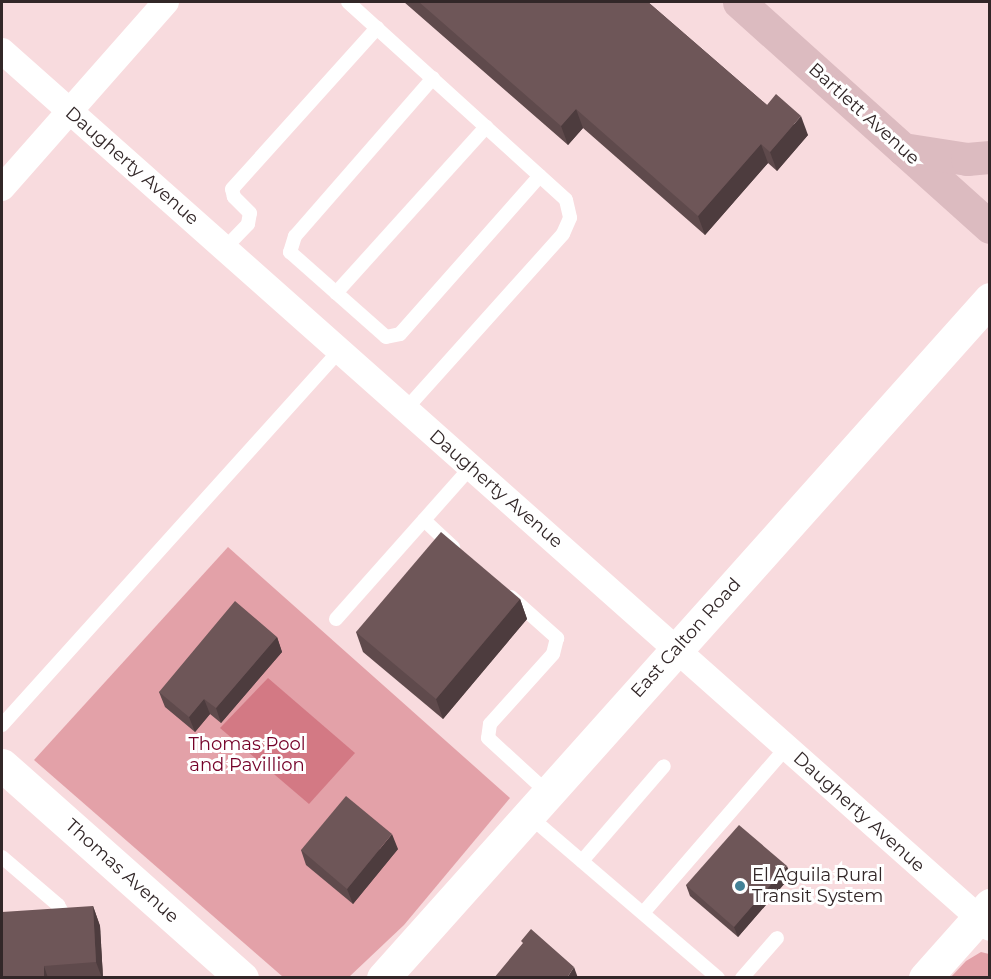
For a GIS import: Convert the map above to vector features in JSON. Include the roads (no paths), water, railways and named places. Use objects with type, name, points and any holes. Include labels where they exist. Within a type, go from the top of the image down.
[{"type":"main road","name":"Bartlett Avenue","points":[[739,2],[990,227]]},
{"type":"main road","points":[[903,149],[967,159],[990,158]]},
{"type":"street","points":[[2,188],[166,2]]},
{"type":"street","name":"Daugherty Avenue","points":[[2,51],[787,747],[986,917]]},
{"type":"street","name":"East Calton Road","points":[[383,978],[990,299]]},
{"type":"street","name":"Thomas Avenue","points":[[3,769],[242,978]]},
{"type":"street","points":[[925,978],[986,917]]},
{"type":"lane","points":[[348,2],[566,200],[570,218],[563,234],[406,409]]},
{"type":"lane","points":[[225,248],[248,224],[250,213],[234,196],[232,189],[377,28]]},
{"type":"lane","points":[[433,78],[295,236],[290,252],[386,337],[400,334],[540,176]]},
{"type":"lane","points":[[336,292],[486,127]]},
{"type":"lane","points":[[2,724],[340,350]]},
{"type":"lane","points":[[336,619],[471,467]]},
{"type":"lane","points":[[424,520],[468,560]]},
{"type":"lane","points":[[504,591],[557,638],[553,654],[490,723],[488,738],[582,861],[718,978]]},
{"type":"lane","points":[[643,913],[787,747]]},
{"type":"lane","points":[[582,861],[664,766]]},
{"type":"lane","points":[[2,857],[58,905],[69,928]]},
{"type":"lane","points":[[742,978],[777,938]]},
{"type":"place","name":"El Aguila Rural Transit System","points":[[740,886]]},
{"type":"park label","name":"Thomas Pool and Pavillion","points":[[247,756]]}]
